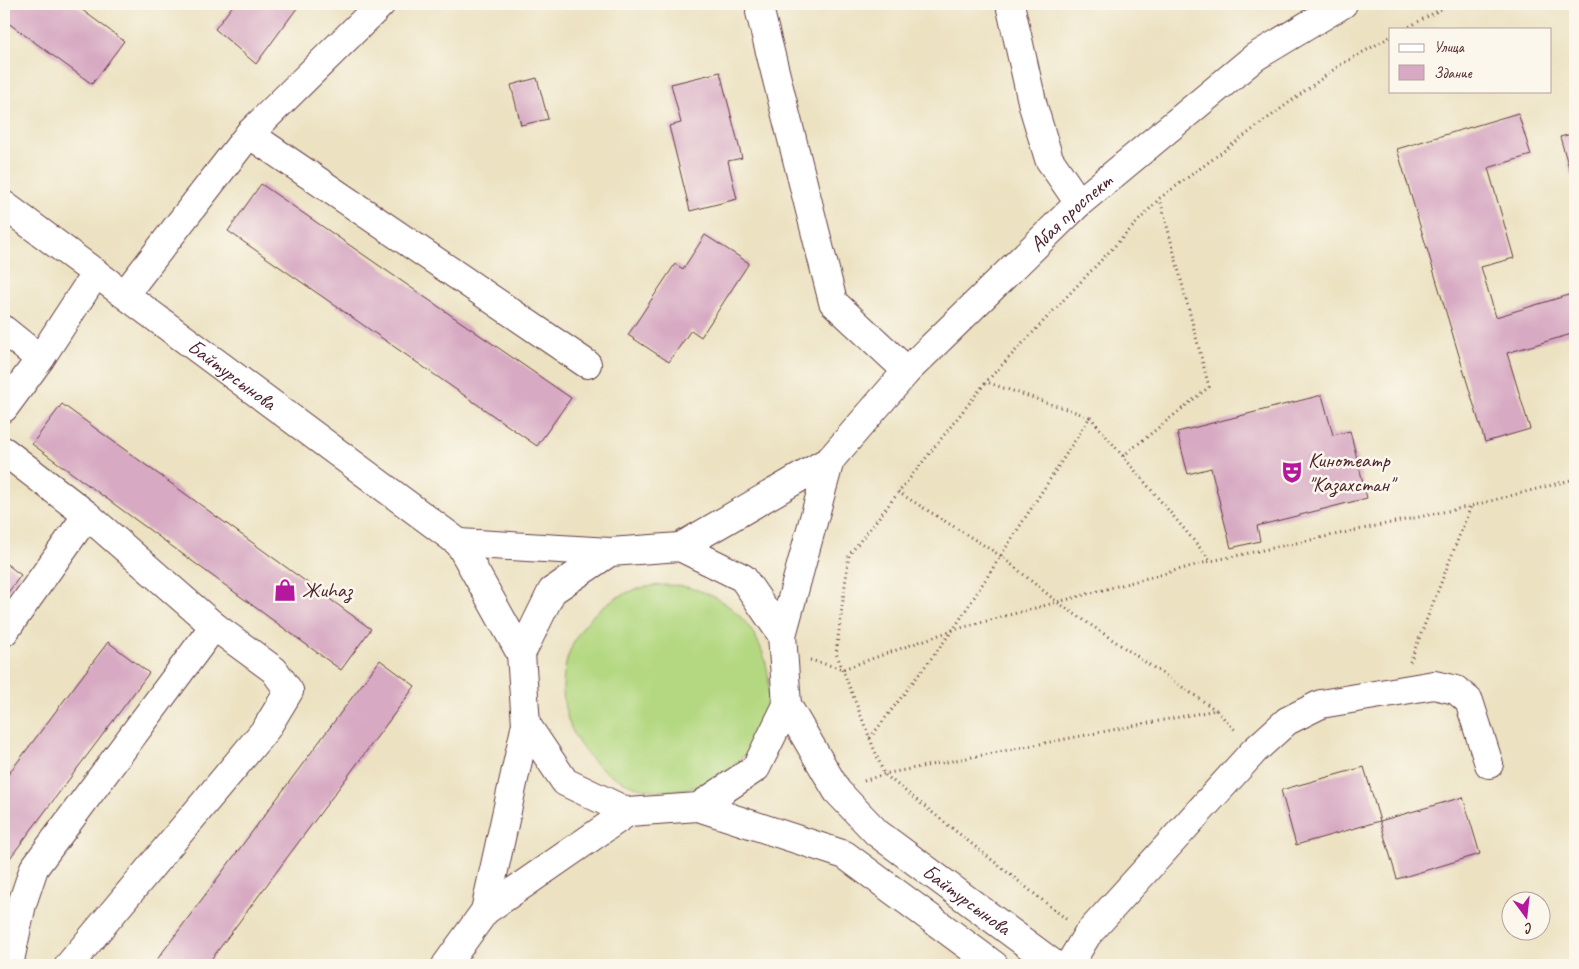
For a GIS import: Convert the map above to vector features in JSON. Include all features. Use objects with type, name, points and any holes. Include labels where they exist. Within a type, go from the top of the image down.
[{"type":"street","points":[[125,294],[249,134],[381,4]]},
{"type":"street","points":[[1010,4],[1033,106],[1050,159],[1079,203]]},
{"type":"street","name":"Абая проспект","points":[[830,460],[907,371],[1079,203],[1255,57],[1344,4]]},
{"type":"street","points":[[760,12],[834,302],[907,371]]},
{"type":"street","points":[[249,134],[587,364]]},
{"type":"street","name":"Байтурсынова","points":[[4,205],[459,543]]},
{"type":"street","points":[[4,408],[40,359],[96,273]]},
{"type":"street","points":[[4,330],[40,359]]},
{"type":"street","points":[[4,451],[87,515],[214,626],[274,670],[289,691],[266,729],[69,965]]},
{"type":"street","points":[[459,543],[610,552],[680,547],[830,460]]},
{"type":"street","points":[[526,724],[565,782],[628,812],[698,807],[756,768],[787,705],[783,644],[830,460]]},
{"type":"street","points":[[4,632],[87,515]]},
{"type":"street","points":[[459,543],[521,654],[526,724],[485,911]]},
{"type":"street","points":[[680,547],[743,578],[783,644]]},
{"type":"street","points":[[521,654],[552,591],[610,552]]},
{"type":"street","points":[[9,965],[19,914],[34,868],[214,626]]},
{"type":"street","points":[[1069,965],[1087,935],[1254,751],[1287,721],[1321,704],[1434,685],[1456,690],[1469,701],[1489,764]]},
{"type":"street","name":"Байтурсынова","points":[[787,705],[837,791],[877,833],[1055,965]]},
{"type":"street","name":"Байтурсынова","points":[[698,807],[845,855],[994,965]]},
{"type":"street","points":[[446,965],[485,911],[628,812]]},
{"type":"path","points":[[1407,28],[1450,4]]},
{"type":"path","points":[[1087,935],[884,774],[836,653],[849,555],[986,382],[1160,198],[1340,65],[1389,38]]},
{"type":"path","points":[[1123,456],[1209,387],[1160,198]]},
{"type":"path","points":[[986,382],[1090,417],[1211,561]]},
{"type":"path","points":[[870,738],[952,630],[1090,417]]},
{"type":"path","points":[[783,644],[843,669],[952,630],[1211,561],[1471,506],[1575,479]]},
{"type":"path","points":[[898,492],[1001,556],[1057,602],[1216,710],[1254,751]]},
{"type":"path","points":[[1399,691],[1471,506]]},
{"type":"path","points":[[837,791],[884,774],[1216,710]]},
{"type":"green space","points":[[656,585],[676,585],[696,589],[715,597],[739,615],[757,639],[765,658],[769,688],[765,718],[757,737],[739,761],[715,779],[696,787],[676,791],[656,791],[636,787],[617,779],[601,768],[586,753],[575,737],[567,718],[563,698],[563,678],[567,658],[575,639],[586,623],[601,608],[617,597],[636,589]]},
{"type":"building","points":[[4,4],[74,4],[124,41],[92,84],[4,20]]},
{"type":"building","points":[[234,4],[300,4],[256,64],[215,29]]},
{"type":"building","points":[[720,72],[742,158],[728,161],[737,199],[690,211],[669,126],[681,123],[671,84]]},
{"type":"building","points":[[537,78],[548,119],[521,125],[511,85]]},
{"type":"building","points":[[1518,113],[1531,155],[1488,168],[1514,258],[1481,267],[1496,317],[1575,293],[1575,333],[1507,353],[1530,429],[1485,442],[1397,149]]},
{"type":"building","points":[[1575,133],[1575,188],[1560,137]]},
{"type":"building","points":[[261,184],[571,398],[537,446],[228,231]]},
{"type":"building","points":[[705,235],[749,263],[701,337],[691,330],[669,362],[628,335],[675,264],[683,269]]},
{"type":"building","points":[[1322,395],[1333,435],[1350,431],[1367,498],[1257,526],[1260,541],[1231,548],[1211,468],[1188,474],[1177,432]]},
{"type":"building","points":[[62,404],[371,629],[341,670],[32,444]]},
{"type":"building","points":[[4,562],[21,575],[4,598]]},
{"type":"building","points":[[108,642],[149,673],[4,866],[4,780]]},
{"type":"building","points":[[380,660],[415,686],[207,965],[153,965]]},
{"type":"building","points":[[1364,767],[1380,821],[1296,845],[1281,790]]},
{"type":"building","points":[[1463,797],[1480,854],[1397,879],[1380,821]]},
{"type":"place","name":"Кинотеатр \"Казахстан\"","points":[[1292,472]]},
{"type":"place","name":"Жиһаз","points":[[285,590]]}]
